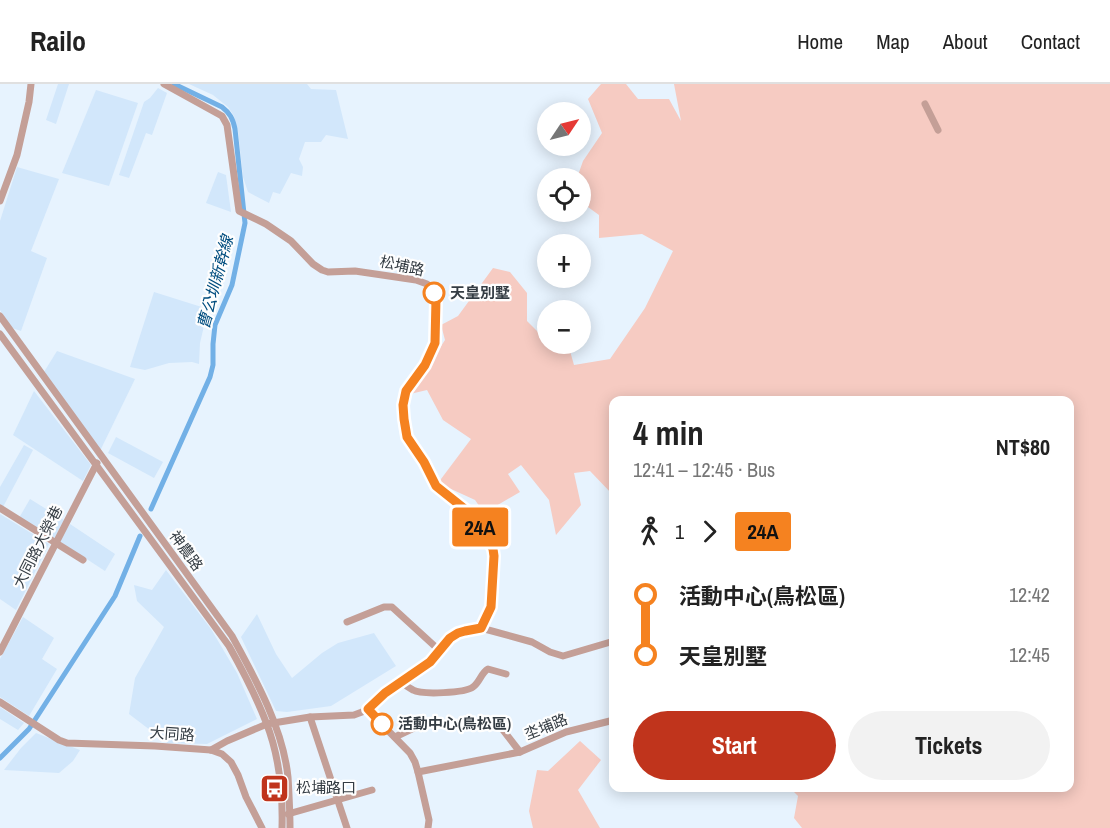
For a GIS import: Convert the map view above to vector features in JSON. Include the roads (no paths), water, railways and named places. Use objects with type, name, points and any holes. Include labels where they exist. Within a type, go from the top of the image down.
[{"type":"street","points":[[1,196],[16,155],[31,84]]},
{"type":"street","name":"松埔路","points":[[164,84],[217,113],[225,120],[239,211],[266,224],[291,241],[322,270],[328,272],[355,271],[416,280],[427,284],[434,293],[436,299],[435,343],[425,365],[406,391],[403,405],[404,419],[407,437],[424,462],[436,486],[471,514],[493,549],[491,607],[481,628]]},
{"type":"street","points":[[925,104],[938,130]]},
{"type":"street","name":"神農路","points":[[0,316],[232,636],[254,676],[270,723],[290,828]]},
{"type":"street","name":"神農路","points":[[0,334],[229,646],[270,723]]},
{"type":"street","name":"大同路大榮巷","points":[[0,652],[101,456]]},
{"type":"street","points":[[0,508],[83,560]]},
{"type":"street","points":[[347,622],[384,607],[392,607],[440,651]]},
{"type":"street","points":[[211,750],[270,723],[310,717],[354,715],[368,709],[385,693],[430,662],[450,638],[458,633],[481,628],[532,642],[563,656],[609,642]]},
{"type":"street","points":[[402,682],[413,691],[429,693],[471,688],[488,669],[506,674]]},
{"type":"street","name":"大同路","points":[[0,702],[67,743],[155,746],[211,750],[222,754],[231,762],[262,828]]},
{"type":"street","points":[[368,709],[396,737],[415,762],[429,820],[428,828]]},
{"type":"street","points":[[310,717],[346,828]]},
{"type":"street","name":"坔埔路","points":[[418,772],[520,752],[566,732],[609,721]]},
{"type":"street","points":[[396,737],[418,726]]},
{"type":"street","points":[[500,726],[520,752]]},
{"type":"street","points":[[286,814],[372,790]]},
{"type":"street","name":"神農路","points":[[282,828],[286,814]]},
{"type":"waterway","name":"曹公圳新幹線","points":[[151,509],[210,377],[213,365],[215,325],[232,285],[245,223],[235,129],[231,116],[222,107],[174,84]]},
{"type":"waterway","name":"曹公圳新幹線","points":[[0,758],[29,729],[115,596],[140,536]]},
{"type":"place","name":"天皇別墅","points":[[434,293]]},
{"type":"place","name":"活動中心(鳥松區)","points":[[382,724]]},
{"type":"place","name":"松埔路口","points":[[275,788]]}]
